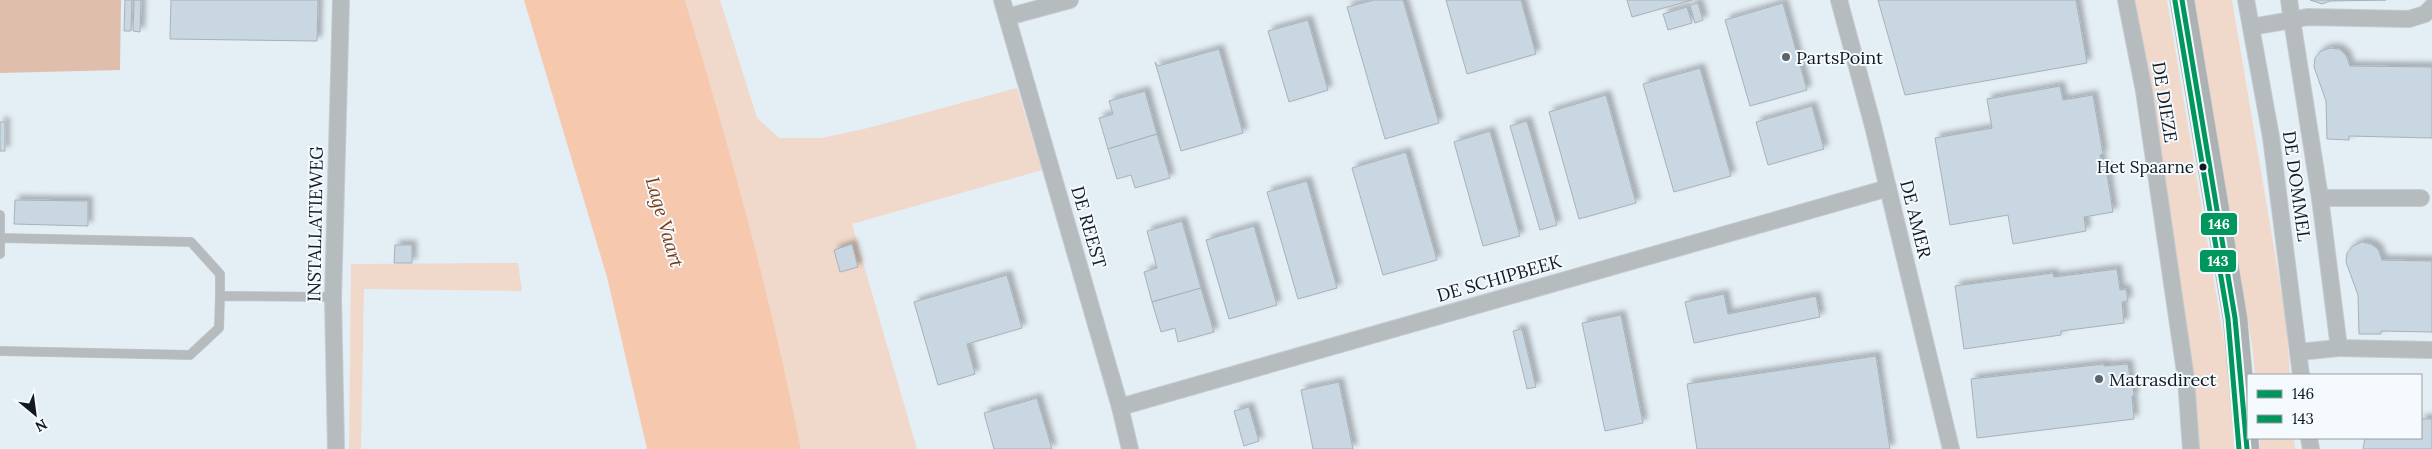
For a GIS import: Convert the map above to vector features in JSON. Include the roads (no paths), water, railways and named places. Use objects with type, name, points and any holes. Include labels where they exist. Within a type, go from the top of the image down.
[{"type":"main road","points":[[2182,0],[2235,318],[2247,439]]},
{"type":"street","name":"INSTALLATIEWEG","points":[[336,449],[332,297],[340,0]]},
{"type":"street","name":"DE REEST","points":[[1002,0],[1120,407],[1130,449]]},
{"type":"street","points":[[1007,17],[1070,0]]},
{"type":"street","name":"DE AMER","points":[[1839,0],[1888,188],[1951,449]]},
{"type":"street","name":"DE DIEZE","points":[[2126,0],[2146,100],[2186,379],[2191,449]]},
{"type":"street","name":"DE DOMMEL","points":[[2246,0],[2271,138],[2302,374]]},
{"type":"street","name":"DE DOMMEL","points":[[2289,0],[2320,198],[2339,348]]},
{"type":"street","points":[[2251,27],[2307,17],[2408,20],[2425,14],[2432,7]]},
{"type":"street","name":"DE SCHIPBEEK","points":[[1120,407],[1888,188]]},
{"type":"street","name":"DE DOMMEL","points":[[2320,198],[2420,198]]},
{"type":"street","points":[[2298,352],[2339,348],[2430,350]]},
{"type":"lane","points":[[0,215],[0,254]]},
{"type":"lane","points":[[0,351],[190,355],[219,328],[220,296],[220,274],[191,242],[1,238]]},
{"type":"lane","points":[[220,296],[332,297]]},
{"type":"water","name":"Lage Vaart","points":[[524,0],[685,0],[749,223],[777,336],[801,449],[647,449],[607,277]]},
{"type":"place","name":"PartsPoint","points":[[1786,57]]},
{"type":"place","name":"Het Spaarne","points":[[2203,167]]},
{"type":"place","name":"Matrasdirect","points":[[2099,379]]}]
